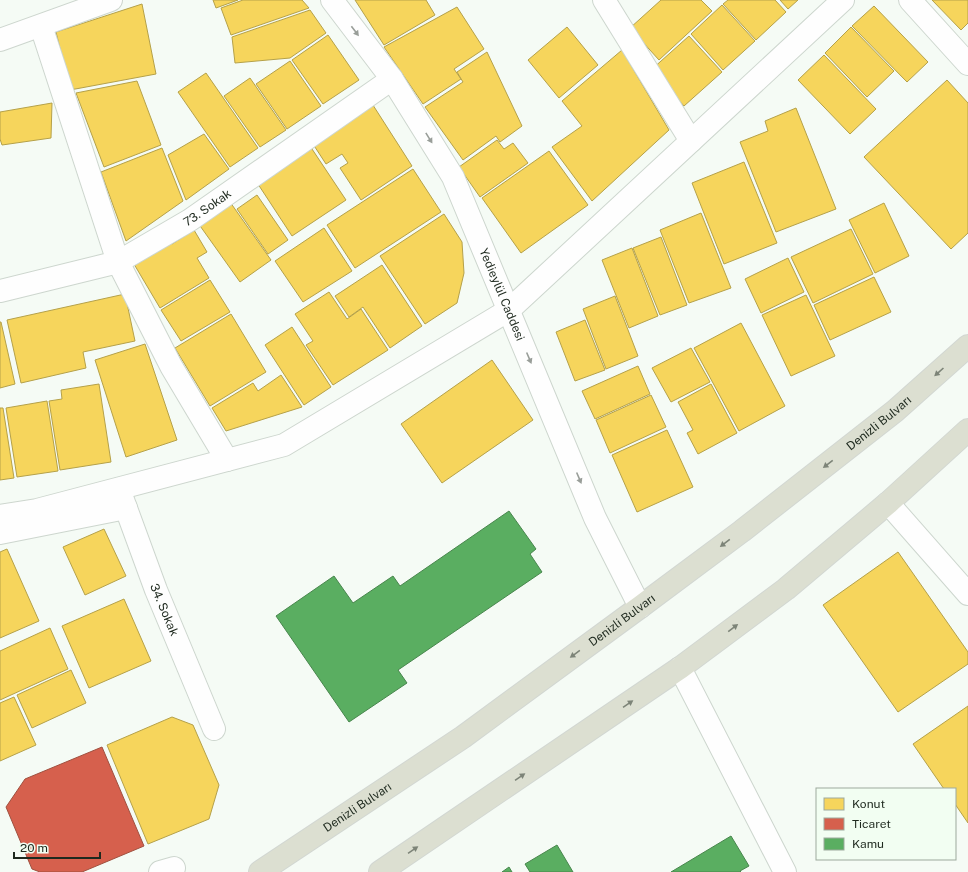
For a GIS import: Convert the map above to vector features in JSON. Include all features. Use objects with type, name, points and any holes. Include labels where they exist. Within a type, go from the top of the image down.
[{"type":"highway","name":"Denizli Bulvarı","points":[[260,872],[463,737],[742,531],[895,411],[968,346]]},
{"type":"highway","points":[[380,872],[680,668],[786,589],[888,503],[968,430]]},
{"type":"street","points":[[0,40],[111,0]]},
{"type":"street","name":"Yedieylül Caddesi","points":[[332,0],[392,79],[453,177],[596,518],[640,606]]},
{"type":"street","points":[[604,0],[691,141]]},
{"type":"street","points":[[0,533],[123,498],[227,460],[284,445],[509,310],[843,0]]},
{"type":"street","points":[[910,0],[968,64]]},
{"type":"street","points":[[41,26],[118,262],[172,366],[227,460]]},
{"type":"street","name":"73. Sokak","points":[[0,291],[118,262],[190,220],[392,79]]},
{"type":"street","points":[[0,516],[123,498]]},
{"type":"street","name":"34. Sokak","points":[[123,498],[156,590],[214,729]]},
{"type":"street","points":[[888,503],[968,594]]},
{"type":"street","points":[[680,668],[785,872]]},
{"type":"building: Konut","points":[[213,0],[238,0],[216,8]]},
{"type":"building: Konut","points":[[243,0],[302,0],[309,8],[231,35],[221,8]]},
{"type":"building: Konut","points":[[355,0],[426,0],[435,15],[384,45]]},
{"type":"building: Konut","points":[[661,0],[701,0],[712,11],[659,60],[630,28]]},
{"type":"building: Konut","points":[[728,0],[775,0],[786,12],[756,40],[723,4]]},
{"type":"building: Konut","points":[[780,0],[798,0],[788,9]]},
{"type":"building: Konut","points":[[932,0],[968,0],[968,23],[961,30]]},
{"type":"building: Konut","points":[[142,4],[156,74],[70,90],[56,32]]},
{"type":"building: Konut","points":[[722,5],[755,41],[723,70],[691,34]]},
{"type":"building: Konut","points":[[874,6],[928,62],[907,82],[852,26]]},
{"type":"building: Konut","points":[[457,7],[484,49],[454,69],[461,79],[423,104],[384,47]]},
{"type":"building: Konut","points":[[310,10],[326,33],[290,58],[235,63],[232,37]]},
{"type":"building: Konut","points":[[567,27],[598,65],[559,98],[528,60]]},
{"type":"building: Konut","points":[[851,27],[894,71],[867,97],[825,53]]},
{"type":"building: Konut","points":[[328,35],[359,80],[323,104],[292,60]]},
{"type":"building: Konut","points":[[689,36],[722,72],[684,106],[651,70]]},
{"type":"building: Konut","points":[[622,50],[669,130],[592,201],[552,147],[582,126],[562,101]]},
{"type":"building: Konut","points":[[487,52],[522,126],[500,142],[496,136],[463,160],[425,107],[463,82],[457,72]]},
{"type":"building: Konut","points":[[824,55],[876,109],[850,134],[798,80]]},
{"type":"building: Konut","points":[[290,61],[321,106],[287,129],[256,84]]},
{"type":"building: Konut","points":[[206,73],[258,148],[230,167],[178,92]]},
{"type":"building: Konut","points":[[250,78],[286,130],[260,147],[224,96]]},
{"type":"building: Konut","points":[[947,80],[968,103],[968,233],[951,249],[864,157]]},
{"type":"building: Konut","points":[[137,81],[161,145],[104,167],[76,93]]},
{"type":"building: Konut","points":[[371,102],[412,166],[361,200],[340,168],[348,163],[342,154],[326,164],[311,141]]},
{"type":"building: Konut","points":[[52,103],[51,138],[2,145],[0,139],[0,112]]},
{"type":"building: Konut","points":[[796,108],[836,209],[776,232],[740,142],[768,131],[765,121]]},
{"type":"building: Konut","points":[[204,134],[229,169],[186,200],[168,155]]},
{"type":"building: Konut","points":[[497,140],[504,149],[513,143],[528,163],[480,197],[459,167]]},
{"type":"building: Konut","points":[[308,143],[346,200],[292,236],[254,178]]},
{"type":"building: Konut","points":[[162,148],[183,201],[126,241],[101,172]]},
{"type":"building: Konut","points":[[549,151],[588,205],[521,253],[482,198]]},
{"type":"building: Konut","points":[[744,162],[777,243],[724,264],[692,183]]},
{"type":"building: Konut","points":[[413,169],[441,212],[355,268],[327,225]]},
{"type":"building: Konut","points":[[257,195],[288,240],[268,254],[237,209]]},
{"type":"building: Konut","points":[[230,202],[271,260],[240,282],[198,223]]},
{"type":"building: Konut","points":[[884,203],[909,256],[875,273],[849,220]]},
{"type":"building: Konut","points":[[701,213],[731,288],[689,303],[660,230]]},
{"type":"building: Konut","points":[[444,214],[462,242],[464,273],[457,303],[425,324],[380,256]]},
{"type":"building: Konut","points":[[324,228],[352,271],[303,302],[275,261]]},
{"type":"building: Konut","points":[[851,229],[873,274],[813,303],[791,257]]},
{"type":"building: Konut","points":[[194,230],[207,252],[197,258],[209,278],[160,308],[131,259],[168,237],[172,244]]},
{"type":"building: Konut","points":[[661,237],[687,305],[660,315],[633,248]]},
{"type":"building: Konut","points":[[632,248],[658,316],[629,328],[602,260]]},
{"type":"building: Konut","points":[[788,258],[804,292],[761,313],[745,279]]},
{"type":"building: Konut","points":[[382,265],[422,326],[390,348],[363,307],[349,317],[335,296]]},
{"type":"building: Konut","points":[[874,277],[891,312],[830,340],[814,305]]},
{"type":"building: Konut","points":[[210,280],[230,312],[181,341],[161,310]]},
{"type":"building: Konut","points":[[329,292],[347,319],[361,309],[388,350],[333,385],[306,345],[313,341],[295,314]]},
{"type":"building: Konut","points":[[125,294],[135,341],[83,352],[86,368],[21,383],[7,320]]},
{"type":"building: Konut","points":[[806,295],[835,356],[791,376],[762,315]]},
{"type":"building: Konut","points":[[615,296],[638,356],[606,369],[583,309]]},
{"type":"building: Konut","points":[[231,314],[266,372],[210,406],[175,348]]},
{"type":"building: Konut","points":[[585,320],[605,370],[575,381],[556,332]]},
{"type":"building: Konut","points":[[0,322],[15,384],[0,388]]},
{"type":"building: Konut","points":[[741,323],[785,406],[739,431],[694,348]]},
{"type":"building: Konut","points":[[292,327],[331,387],[304,405],[265,345]]},
{"type":"building: Konut","points":[[145,344],[177,440],[126,457],[95,360]]},
{"type":"building: Konut","points":[[691,348],[710,382],[671,402],[652,368]]},
{"type":"building: Konut","points":[[492,360],[533,420],[442,483],[401,424]]},
{"type":"building: Konut","points":[[638,366],[650,394],[595,419],[582,391]]},
{"type":"building: Konut","points":[[281,375],[302,407],[226,431],[212,408],[253,383],[258,391]]},
{"type":"building: Konut","points":[[99,384],[111,462],[60,470],[49,401],[62,399],[61,390]]},
{"type":"building: Konut","points":[[711,384],[737,433],[698,454],[687,433],[693,430],[678,402]]},
{"type":"building: Konut","points":[[651,395],[666,427],[610,453],[596,420]]},
{"type":"building: Konut","points":[[47,401],[58,471],[17,477],[6,408]]},
{"type":"building: Konut","points":[[0,408],[3,408],[14,478],[0,480]]},
{"type":"building: Konut","points":[[667,430],[693,487],[637,512],[612,455]]},
{"type":"building: Konut","points":[[104,529],[126,576],[85,595],[63,547]]},
{"type":"building: Konut","points":[[7,549],[39,621],[0,638],[0,552]]},
{"type":"building: Konut","points":[[898,552],[968,652],[968,664],[898,712],[823,605]]},
{"type":"building: Konut","points":[[124,599],[151,661],[89,688],[62,626]]},
{"type":"building: Konut","points":[[50,628],[68,669],[0,700],[0,651]]},
{"type":"building: Konut","points":[[71,670],[86,703],[32,728],[17,695]]},
{"type":"building: Konut","points":[[14,697],[36,745],[0,761],[0,703]]},
{"type":"building: Konut","points":[[968,706],[968,823],[956,805],[956,788],[943,788],[913,744]]},
{"type":"building: Konut","points":[[172,717],[193,725],[219,785],[209,819],[148,844],[107,745]]},
{"type":"building: Ticaret","points":[[102,747],[144,846],[82,872],[40,872],[32,869],[6,807],[25,779]]},
{"type":"building: Kamu","points":[[509,511],[536,549],[530,554],[542,572],[398,670],[407,683],[349,722],[276,616],[334,576],[353,603],[393,576],[400,586]]},
{"type":"building: Kamu","points":[[731,836],[749,866],[740,871],[741,872],[671,872]]},
{"type":"building: Kamu","points":[[557,845],[573,872],[530,872],[525,864]]},
{"type":"building: Kamu","points":[[509,867],[512,872],[502,872]]}]
